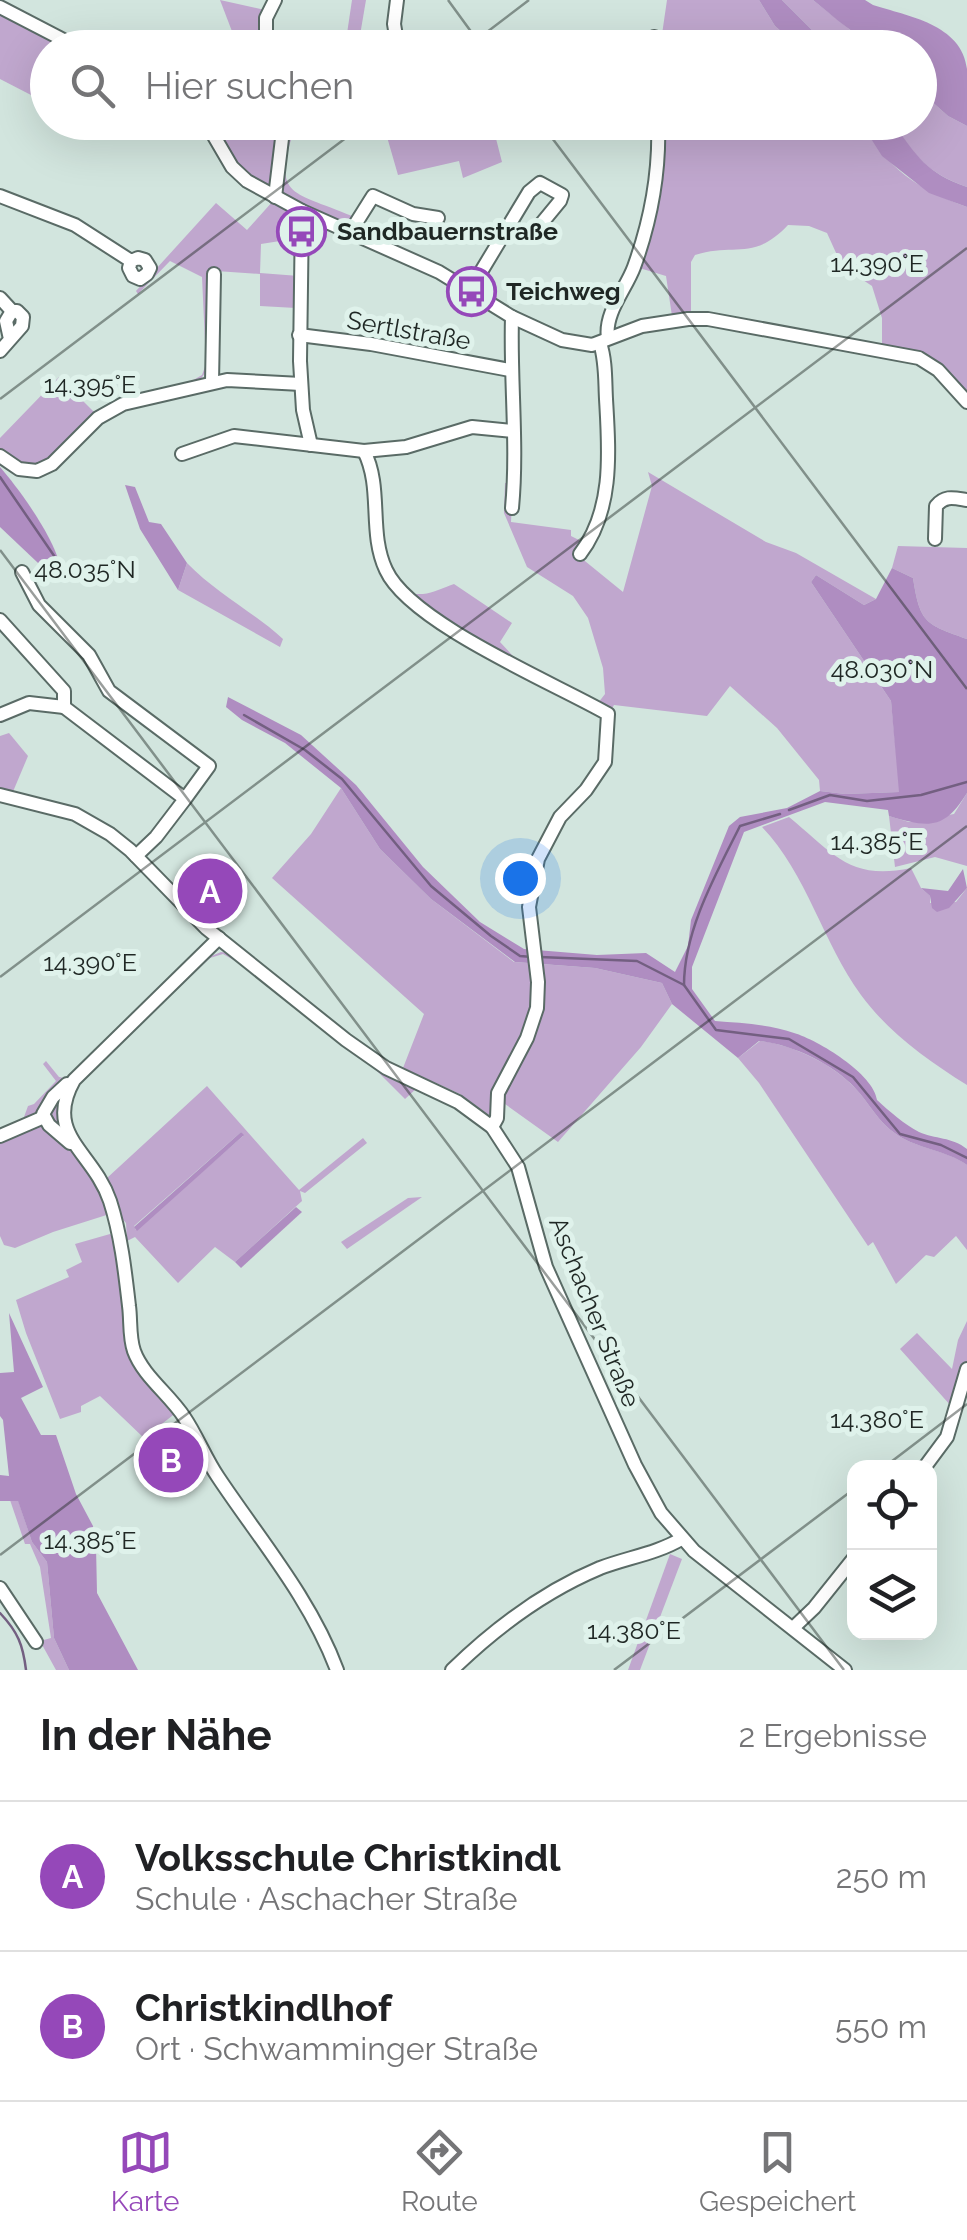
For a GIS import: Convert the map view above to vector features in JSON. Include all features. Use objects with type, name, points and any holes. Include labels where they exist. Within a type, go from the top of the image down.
[{"type":"street","points":[[266,30],[266,18],[274,0]]},
{"type":"street","points":[[395,30],[397,0]]},
{"type":"street","points":[[0,7],[45,30]]},
{"type":"street","points":[[216,140],[238,174],[275,197],[470,290],[512,317],[575,344],[604,341],[642,326],[708,319],[908,354],[929,362],[967,402]]},
{"type":"street","points":[[275,197],[282,140]]},
{"type":"street","points":[[580,554],[598,522],[608,477],[604,341],[649,216],[658,140]]},
{"type":"street","points":[[0,196],[76,225],[132,261]]},
{"type":"street","points":[[352,231],[374,196],[413,214],[438,218]]},
{"type":"street","points":[[302,211],[301,384],[310,445]]},
{"type":"street","points":[[470,290],[509,226]]},
{"type":"street","points":[[212,382],[214,274]]},
{"type":"street","points":[[0,298],[24,322],[0,351]]},
{"type":"street","points":[[512,317],[512,508]]},
{"type":"street","name":"Sertlstraße","points":[[300,335],[510,370]]},
{"type":"street","points":[[0,456],[19,469],[44,469],[109,410],[123,404],[212,382],[245,379],[301,384]]},
{"type":"street","points":[[182,454],[234,436],[364,451],[406,448],[472,427],[512,431]]},
{"type":"street","points":[[364,451],[373,472],[379,551],[400,590],[492,654],[608,714],[605,762],[586,790],[560,817],[538,858],[529,907],[537,1008],[527,1038],[498,1093],[497,1118],[492,1126]]},
{"type":"street","points":[[935,540],[936,506],[951,497],[967,500]]},
{"type":"street","points":[[22,572],[39,605],[88,655],[108,690],[209,766],[156,837],[136,856]]},
{"type":"street","points":[[0,620],[59,682],[64,691],[64,707]]},
{"type":"street","points":[[0,715],[28,703],[64,707],[185,799]]},
{"type":"street","name":"Aschacher Straße","points":[[0,795],[86,819],[136,856],[218,938],[373,1060],[469,1108],[492,1126],[518,1167],[540,1253],[640,1476],[661,1514],[681,1538],[844,1670]]},
{"type":"street","points":[[83,1153],[44,1117],[52,1097],[218,938]]},
{"type":"street","points":[[74,1080],[64,1098],[62,1115],[103,1184],[114,1216],[134,1352],[178,1408],[216,1475],[279,1562],[324,1637],[337,1670]]},
{"type":"street","points":[[0,1136],[44,1117]]},
{"type":"street","points":[[930,1460],[947,1437],[967,1369]]},
{"type":"street","points":[[452,1670],[490,1636],[546,1596],[596,1570],[681,1538]]},
{"type":"street","points":[[793,1628],[847,1567]]},
{"type":"street","points":[[0,1588],[36,1642]]},
{"type":"shaded area","points":[[220,0],[265,10],[264,30],[231,30]]},
{"type":"shaded area","points":[[352,0],[366,0],[361,30],[348,30]]},
{"type":"shaded area","points":[[667,0],[759,0],[780,30],[663,30]]},
{"type":"shaded area","points":[[759,0],[782,0],[812,30],[780,30]]},
{"type":"shaded area","points":[[782,0],[813,0],[850,30],[812,30]]},
{"type":"shaded area","points":[[813,0],[865,0],[944,32],[963,54],[967,69],[967,126],[937,106],[937,30],[852,30]]},
{"type":"shaded area","points":[[0,12],[37,30],[30,30],[30,94],[0,79]]},
{"type":"shaded area","points":[[937,106],[967,126],[967,187],[942,176],[905,140],[937,140]]},
{"type":"shaded area","points":[[220,140],[277,140],[270,184],[265,186],[247,177]]},
{"type":"shaded area","points":[[287,140],[291,140],[285,166],[291,188],[352,216],[348,224],[330,219],[294,201],[281,189]]},
{"type":"shaded area","points":[[388,140],[496,140],[502,162],[463,178],[459,161],[398,175]]},
{"type":"shaded area","points":[[659,140],[873,140],[905,176],[967,207],[967,396],[950,377],[882,346],[882,318],[872,286],[842,266],[827,233],[809,226],[788,225],[754,247],[695,255],[691,262],[691,315],[672,316],[666,276],[636,267]]},
{"type":"shaded area","points":[[872,140],[906,140],[932,169],[967,187],[967,207],[929,193],[882,156]]},
{"type":"shaded area","points":[[273,201],[292,216],[299,238],[261,244],[260,273],[299,276],[296,308],[260,306],[260,274],[216,271],[207,370],[200,380],[125,399],[45,465],[22,467],[0,452],[0,438],[59,377],[95,413],[125,396],[190,382],[202,375],[206,364],[202,277],[170,261],[138,294],[136,291],[216,203],[247,230]]},
{"type":"shaded area","points":[[0,467],[47,535],[62,577],[56,580],[0,527]]},
{"type":"shaded area","points":[[648,472],[766,542],[796,553],[876,599],[864,605],[816,575],[811,582],[891,701],[900,792],[820,791],[819,780],[777,728],[730,686],[707,716],[614,705],[610,712],[527,669],[598,703],[605,694],[603,668],[588,618],[573,596],[527,567],[504,513],[505,483],[513,483],[511,522],[571,530],[571,536],[585,543],[580,557],[623,592],[652,486]]},
{"type":"shaded area","points":[[125,485],[135,487],[149,522],[161,524],[187,563],[178,590],[140,529]]},
{"type":"shaded area","points":[[377,493],[379,504],[384,553],[396,583],[385,566],[379,546]]},
{"type":"shaded area","points":[[898,546],[967,548],[967,639],[927,620],[918,604],[913,578],[892,568]]},
{"type":"shaded area","points":[[187,563],[283,639],[280,647],[178,590]]},
{"type":"shaded area","points":[[892,568],[913,578],[918,604],[927,620],[967,639],[967,793],[951,814],[934,823],[903,820],[889,816],[888,810],[825,802],[744,832],[692,967],[692,989],[715,1021],[784,1030],[830,1050],[856,1069],[874,1090],[877,1100],[903,1122],[967,1149],[967,1165],[896,1134],[846,1079],[811,1057],[759,1041],[738,1058],[672,1004],[662,983],[595,968],[515,962],[431,899],[380,849],[341,788],[285,743],[226,707],[228,697],[301,735],[356,785],[423,867],[480,922],[524,949],[597,955],[646,953],[675,972],[688,946],[691,920],[729,826],[740,817],[787,808],[820,791],[899,792],[891,701],[811,582],[816,575],[864,605],[876,599]]},
{"type":"shaded area","points":[[396,583],[407,591],[423,594],[454,584],[512,623],[500,642],[524,668],[436,615]]},
{"type":"shaded area","points":[[9,733],[28,756],[12,794],[0,791],[0,736]]},
{"type":"shaded area","points":[[341,788],[380,849],[431,899],[514,962],[595,968],[662,983],[672,1004],[641,1047],[558,1142],[505,1104],[496,1120],[460,1094],[403,1068],[424,1014],[272,878],[311,834]]},
{"type":"shaded area","points":[[967,793],[967,866],[935,857],[895,867],[889,816],[909,822],[954,814]]},
{"type":"shaded area","points":[[789,817],[843,861],[857,867],[872,871],[911,868],[930,896],[930,903],[956,902],[967,888],[967,1085],[910,1045],[861,995],[791,866],[762,827]]},
{"type":"shaded area","points":[[963,869],[967,888],[949,908],[937,912],[930,896],[921,888],[948,891]]},
{"type":"shaded area","points":[[221,952],[228,953],[417,1088],[405,1099],[376,1070],[253,971],[223,954],[210,958],[72,1093],[69,1121],[107,1178],[207,1086],[299,1190],[363,1138],[367,1143],[305,1193],[300,1191],[302,1201],[235,1262],[215,1247],[178,1283],[135,1237],[127,1241],[126,1223],[116,1212],[15,1248],[4,1245],[0,1236],[0,1141],[29,1121],[24,1117],[28,1106],[56,1081],[43,1064],[46,1061],[59,1077],[80,1081],[209,957]],"holes":[[[241,1132],[243,1136],[136,1230],[134,1226]]]},
{"type":"shaded area","points":[[760,1041],[785,1046],[823,1063],[846,1079],[896,1134],[967,1165],[967,1250],[956,1236],[934,1257],[926,1255],[896,1284],[873,1242],[868,1246],[759,1083],[738,1058]]},
{"type":"shaded area","points":[[241,1132],[244,1135],[137,1231],[134,1227]]},
{"type":"shaded area","points":[[422,1197],[347,1249],[341,1242],[408,1198]]},
{"type":"shaded area","points":[[296,1207],[302,1212],[241,1268],[235,1262]]},
{"type":"shaded area","points":[[110,1234],[118,1243],[128,1337],[177,1412],[144,1438],[100,1396],[81,1406],[81,1412],[60,1419],[16,1300],[69,1277],[66,1270],[82,1262],[75,1244]]},
{"type":"shaded area","points":[[9,1313],[43,1387],[21,1398],[41,1435],[56,1435],[76,1494],[93,1526],[97,1593],[138,1670],[69,1670],[54,1638],[47,1562],[32,1542],[18,1501],[0,1501],[0,1475],[9,1476],[0,1416],[0,1373],[14,1372]]},
{"type":"shaded area","points":[[967,1321],[967,1390],[960,1416],[900,1349],[917,1333],[952,1369]]},
{"type":"shaded area","points":[[10,1500],[18,1500],[32,1542],[47,1562],[54,1638],[69,1670],[56,1670],[40,1641],[51,1638],[40,1567],[30,1544],[25,1544]]},
{"type":"shaded area","points":[[670,1554],[682,1559],[640,1670],[628,1670]]},
{"type":"waterway","points":[[0,477],[59,563]]},
{"type":"waterway","points":[[244,715],[305,750],[342,779],[431,886],[491,936],[520,956],[532,957]]},
{"type":"waterway","points":[[789,810],[830,795],[867,801],[921,795],[967,782]]},
{"type":"waterway","points":[[684,985],[695,923],[740,826],[780,814]]},
{"type":"waterway","points":[[540,957],[637,961],[684,985],[716,1030],[789,1039],[853,1077],[900,1134],[941,1145],[967,1158]]},
{"type":"waterway","points":[[0,1613],[19,1639],[26,1670]]},
{"type":"place","name":"Sandbauernstraße","points":[[302,231]]},
{"type":"place","name":"Teichweg","points":[[471,291]]},
{"type":"place","name":"Volksschule Christkindl","points":[[210,891]]},
{"type":"place","name":"Christkindlhof","points":[[171,1460]]}]
